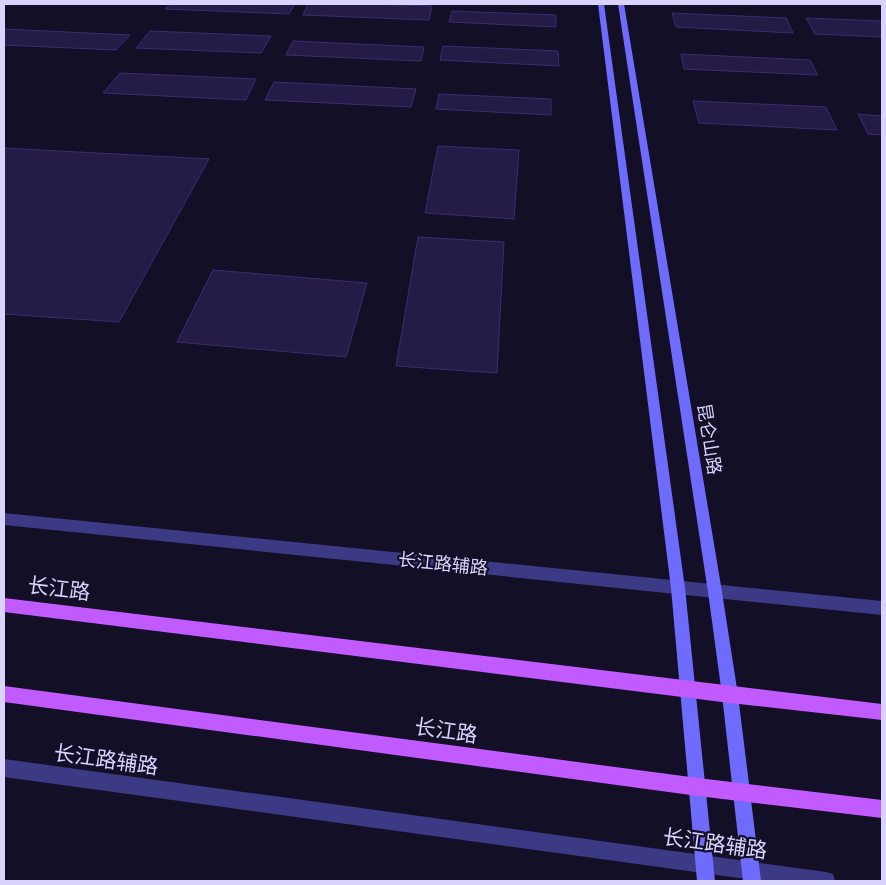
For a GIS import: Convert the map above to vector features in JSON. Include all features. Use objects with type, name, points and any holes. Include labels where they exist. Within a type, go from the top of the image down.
[{"type":"main road","name":"长江路","points":[[4,605],[730,695],[882,712]]},
{"type":"main road","name":"长江路","points":[[4,694],[698,787],[882,809]]},
{"type":"street","points":[[601,4],[678,588],[705,873]]},
{"type":"street","name":"昆仑山路","points":[[621,4],[716,592],[751,876]]},
{"type":"lane","name":"长江路辅路","points":[[4,519],[882,608]]},
{"type":"lane","name":"长江路辅路","points":[[4,768],[705,873],[826,881]]},
{"type":"building","points":[[170,4],[295,4],[289,14],[165,9]]},
{"type":"building","points":[[308,4],[432,6],[429,20],[303,15]]},
{"type":"building","points":[[452,11],[556,15],[556,27],[449,22]]},
{"type":"building","points":[[672,13],[786,18],[793,33],[676,27]]},
{"type":"building","points":[[806,18],[882,21],[882,37],[815,34]]},
{"type":"building","points":[[4,29],[130,35],[116,50],[4,45]]},
{"type":"building","points":[[150,31],[271,36],[261,53],[136,48]]},
{"type":"building","points":[[293,41],[424,47],[421,61],[286,55]]},
{"type":"building","points":[[443,46],[558,51],[559,66],[440,60]]},
{"type":"building","points":[[681,54],[810,60],[818,75],[684,69]]},
{"type":"building","points":[[120,73],[256,79],[246,100],[103,93]]},
{"type":"building","points":[[274,82],[416,89],[411,107],[265,100]]},
{"type":"building","points":[[439,94],[551,99],[551,115],[436,109]]},
{"type":"building","points":[[693,101],[826,107],[837,130],[699,123]]},
{"type":"building","points":[[858,114],[882,116],[882,135],[868,134]]},
{"type":"building","points":[[438,146],[519,150],[514,219],[425,213]]},
{"type":"building","points":[[4,148],[209,159],[119,322],[4,314]]},
{"type":"building","points":[[418,237],[504,242],[497,373],[396,366]]},
{"type":"building","points":[[213,270],[367,283],[346,357],[177,342]]}]
